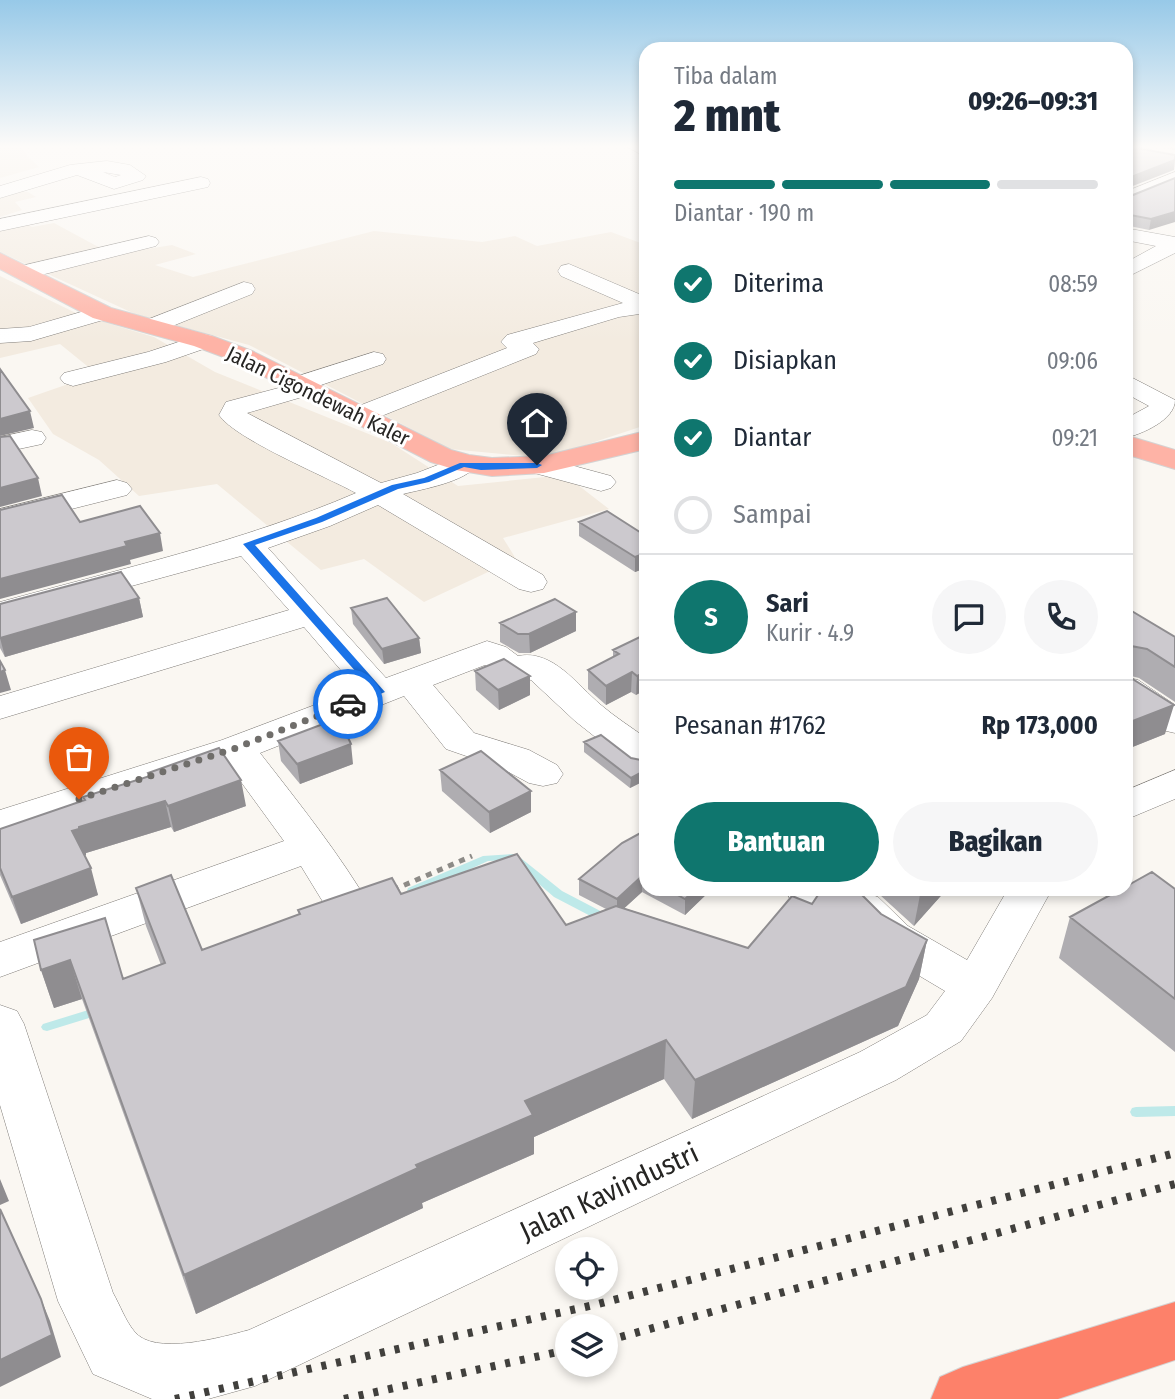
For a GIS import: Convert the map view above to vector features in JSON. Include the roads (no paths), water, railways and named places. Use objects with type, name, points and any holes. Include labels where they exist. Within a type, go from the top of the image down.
[{"type":"highway","points":[[963,1399],[1175,1331]]},
{"type":"main road","name":"Jalan Cigondewah Kaler","points":[[8,265],[102,313],[203,341],[243,356],[463,465],[537,465],[602,453],[639,442]]},
{"type":"main road","points":[[1133,447],[1175,460]]},
{"type":"street","points":[[0,225],[70,210]]},
{"type":"street","points":[[1133,236],[1175,244]]},
{"type":"street","points":[[8,265],[149,242]]},
{"type":"street","points":[[1133,268],[1175,244]]},
{"type":"street","points":[[569,271],[639,303]]},
{"type":"street","points":[[152,326],[244,289]]},
{"type":"street","points":[[360,415],[527,349],[513,342],[516,340],[616,311],[639,307]]},
{"type":"street","points":[[0,336],[38,333],[102,313]]},
{"type":"street","points":[[73,378],[158,357],[203,341]]},
{"type":"street","points":[[374,359],[235,408],[232,415],[264,436],[381,494],[531,582]]},
{"type":"street","points":[[1133,386],[1164,403],[1159,411],[1133,426]]},
{"type":"street","points":[[0,445],[32,438]]},
{"type":"street","points":[[0,612],[248,544],[319,520],[405,484],[426,480],[463,465]]},
{"type":"street","points":[[537,465],[601,482]]},
{"type":"street","points":[[0,518],[117,489]]},
{"type":"street","points":[[248,544],[309,615],[460,741],[515,759],[543,774]]},
{"type":"street","points":[[0,708],[309,615]]},
{"type":"street","points":[[0,824],[236,748],[487,652],[513,668],[532,666],[544,672],[588,713],[639,752]]},
{"type":"street","points":[[1133,693],[1175,722]]},
{"type":"street","points":[[236,748],[310,846],[350,909]]},
{"type":"street","points":[[1133,803],[1175,783]]},
{"type":"street","points":[[0,960],[310,846]]},
{"type":"street","points":[[827,896],[862,908],[892,938],[975,986]]},
{"type":"street","name":"Jalan Kavindustri","points":[[0,1024],[87,1301],[114,1354],[155,1371],[200,1372],[255,1357],[878,1066],[944,1028],[975,986],[1026,896]]},
{"type":"waterway","points":[[412,891],[487,858],[513,857],[558,894],[606,919]]},
{"type":"waterway","points":[[47,1027],[98,1011]]},
{"type":"waterway","points":[[1136,1112],[1175,1111]]},
{"type":"railway","points":[[175,1399],[594,1305],[1175,1153]]},
{"type":"railway","points":[[618,1338],[1175,1184]]},
{"type":"railway","points":[[344,1399],[555,1353]]}]
